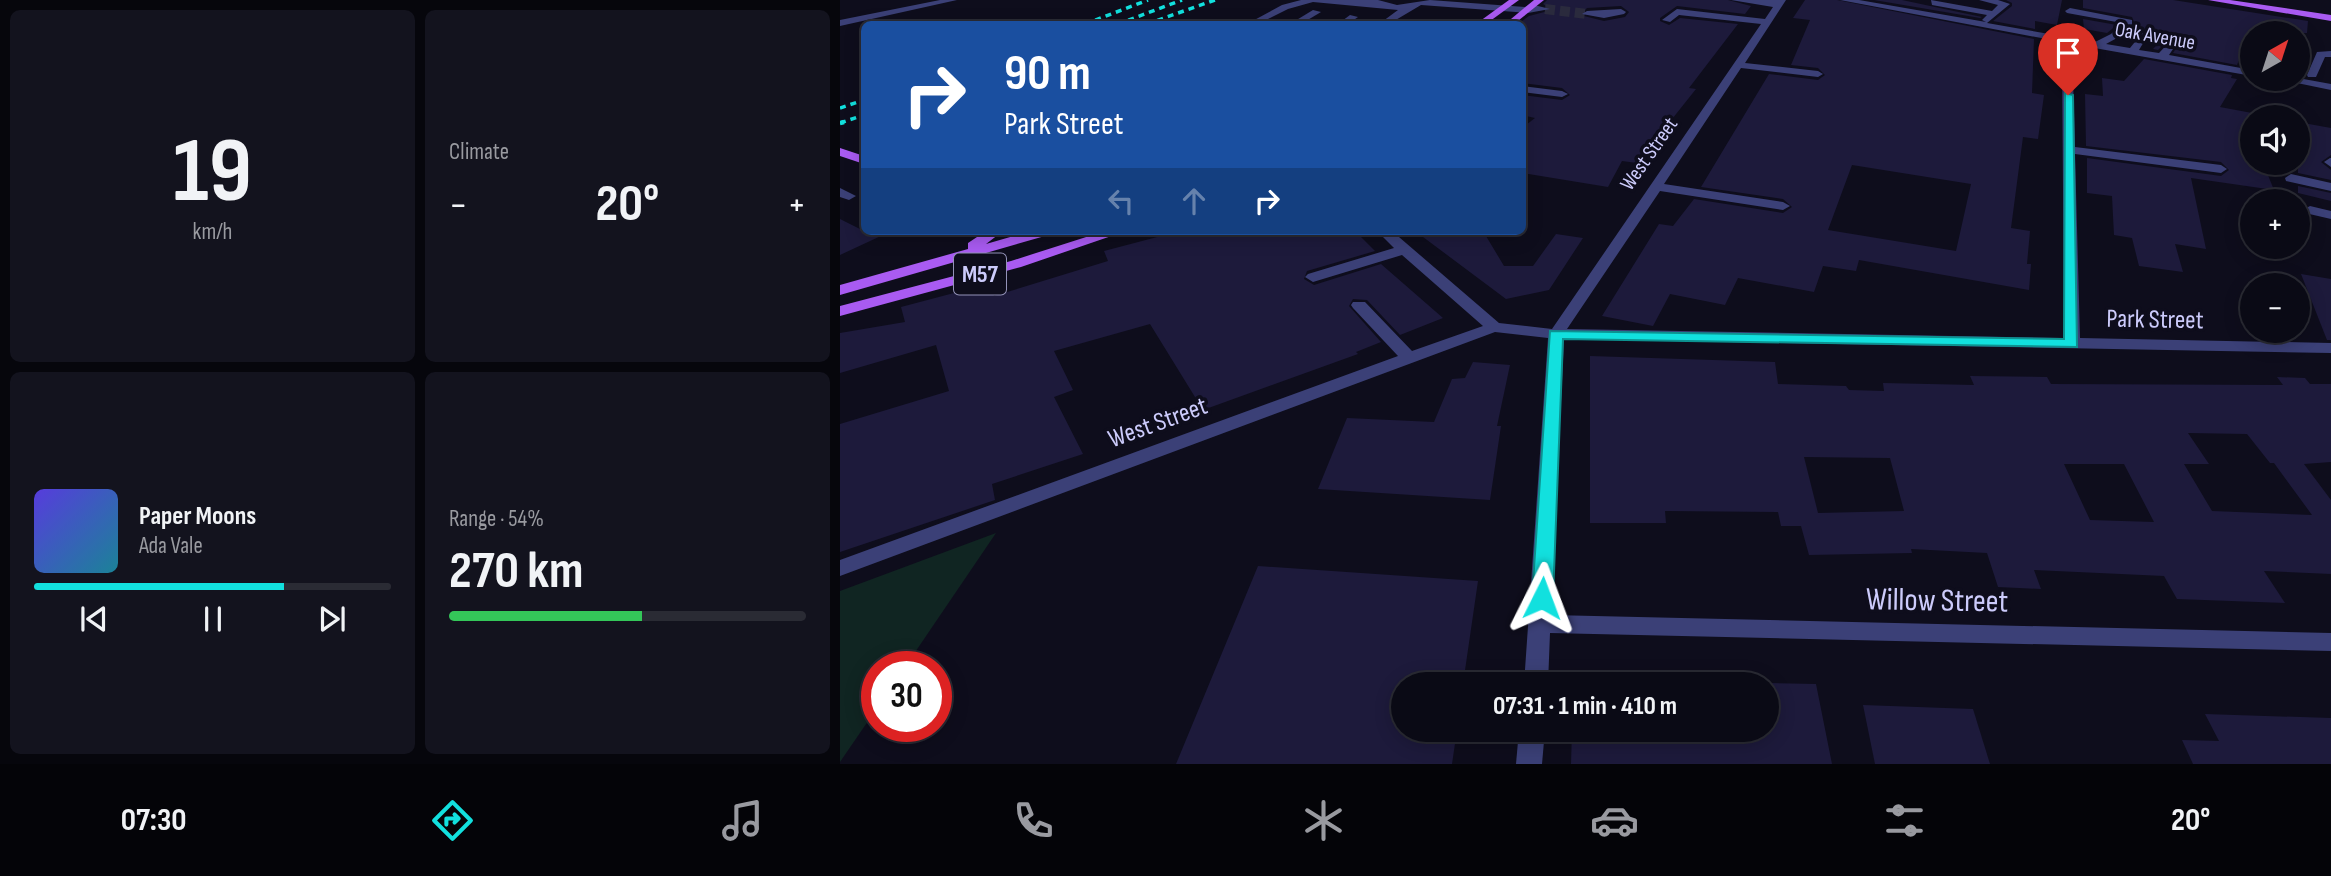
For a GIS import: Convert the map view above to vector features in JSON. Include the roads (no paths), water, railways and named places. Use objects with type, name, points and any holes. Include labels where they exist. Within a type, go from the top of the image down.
[{"type":"main road","points":[[2212,0],[2331,18]]},
{"type":"main road","points":[[2285,11],[2290,0]]},
{"type":"main road","points":[[1484,21],[1509,4]]},
{"type":"main road","points":[[1513,21],[1535,7]]},
{"type":"main road","points":[[840,152],[861,159]]},
{"type":"main road","points":[[935,264],[974,246],[990,235]]},
{"type":"main road","name":"M57","points":[[840,290],[1036,235]]},
{"type":"main road","points":[[1016,264],[1046,245],[1049,235]]},
{"type":"main road","name":"M57","points":[[840,311],[1016,264],[1107,235]]},
{"type":"street","points":[[840,23],[953,0]]},
{"type":"street","points":[[1258,21],[1285,7],[1313,0],[1337,4],[1375,2],[1387,7],[1410,6]]},
{"type":"street","points":[[1472,0],[1535,7]]},
{"type":"street","points":[[1735,0],[1780,2]]},
{"type":"street","name":"Oak Avenue","points":[[1844,0],[2240,71]]},
{"type":"street","points":[[1935,0],[1935,3],[1943,5],[1995,14]]},
{"type":"street","points":[[1982,25],[2005,4],[1983,0]]},
{"type":"street","points":[[1388,21],[1422,1],[1509,4]]},
{"type":"street","name":"West Street","points":[[1556,334],[1780,2]]},
{"type":"street","points":[[1387,7],[1394,18]]},
{"type":"street","points":[[2070,11],[2129,22],[2114,36],[2096,45]]},
{"type":"street","points":[[1299,21],[1315,12]]},
{"type":"street","points":[[1587,14],[1621,12]]},
{"type":"street","points":[[1667,20],[1677,12],[1768,22]]},
{"type":"street","points":[[1347,21],[1353,17]]},
{"type":"street","points":[[2132,52],[2143,35]]},
{"type":"street","points":[[2067,40],[2072,344]]},
{"type":"street","points":[[2162,57],[2174,40]]},
{"type":"street","points":[[2312,75],[2321,54],[2331,54]]},
{"type":"street","points":[[1738,65],[1818,75]]},
{"type":"street","points":[[2310,84],[2331,87]]},
{"type":"street","points":[[1526,93],[1562,94]]},
{"type":"street","points":[[2069,150],[2221,169]]},
{"type":"street","points":[[2291,178],[2331,187]]},
{"type":"street","points":[[1655,186],[1783,206]]},
{"type":"street","points":[[2310,210],[2331,215]]},
{"type":"street","points":[[1389,235],[1494,327]]},
{"type":"street","points":[[1313,277],[1405,249]]},
{"type":"street","points":[[1359,305],[1409,358]]},
{"type":"street","name":"West Street","points":[[840,568],[1494,327]]},
{"type":"street","name":"Park Street","points":[[1494,327],[1556,334],[2331,348]]},
{"type":"street","points":[[1537,672],[1556,334]]},
{"type":"street","name":"Willow Street","points":[[1541,624],[2331,642]]},
{"type":"street","points":[[1529,764],[1531,742]]},
{"type":"tunnel","points":[[1545,9],[1587,14]]},
{"type":"railway","points":[[1093,21],[1148,0]]},
{"type":"railway","points":[[1126,21],[1182,0]]},
{"type":"railway","points":[[1156,21],[1215,0]]},
{"type":"railway","points":[[840,108],[861,101]]},
{"type":"railway","points":[[840,123],[861,116]]},
{"type":"railway","points":[[840,123],[844,122]]}]
